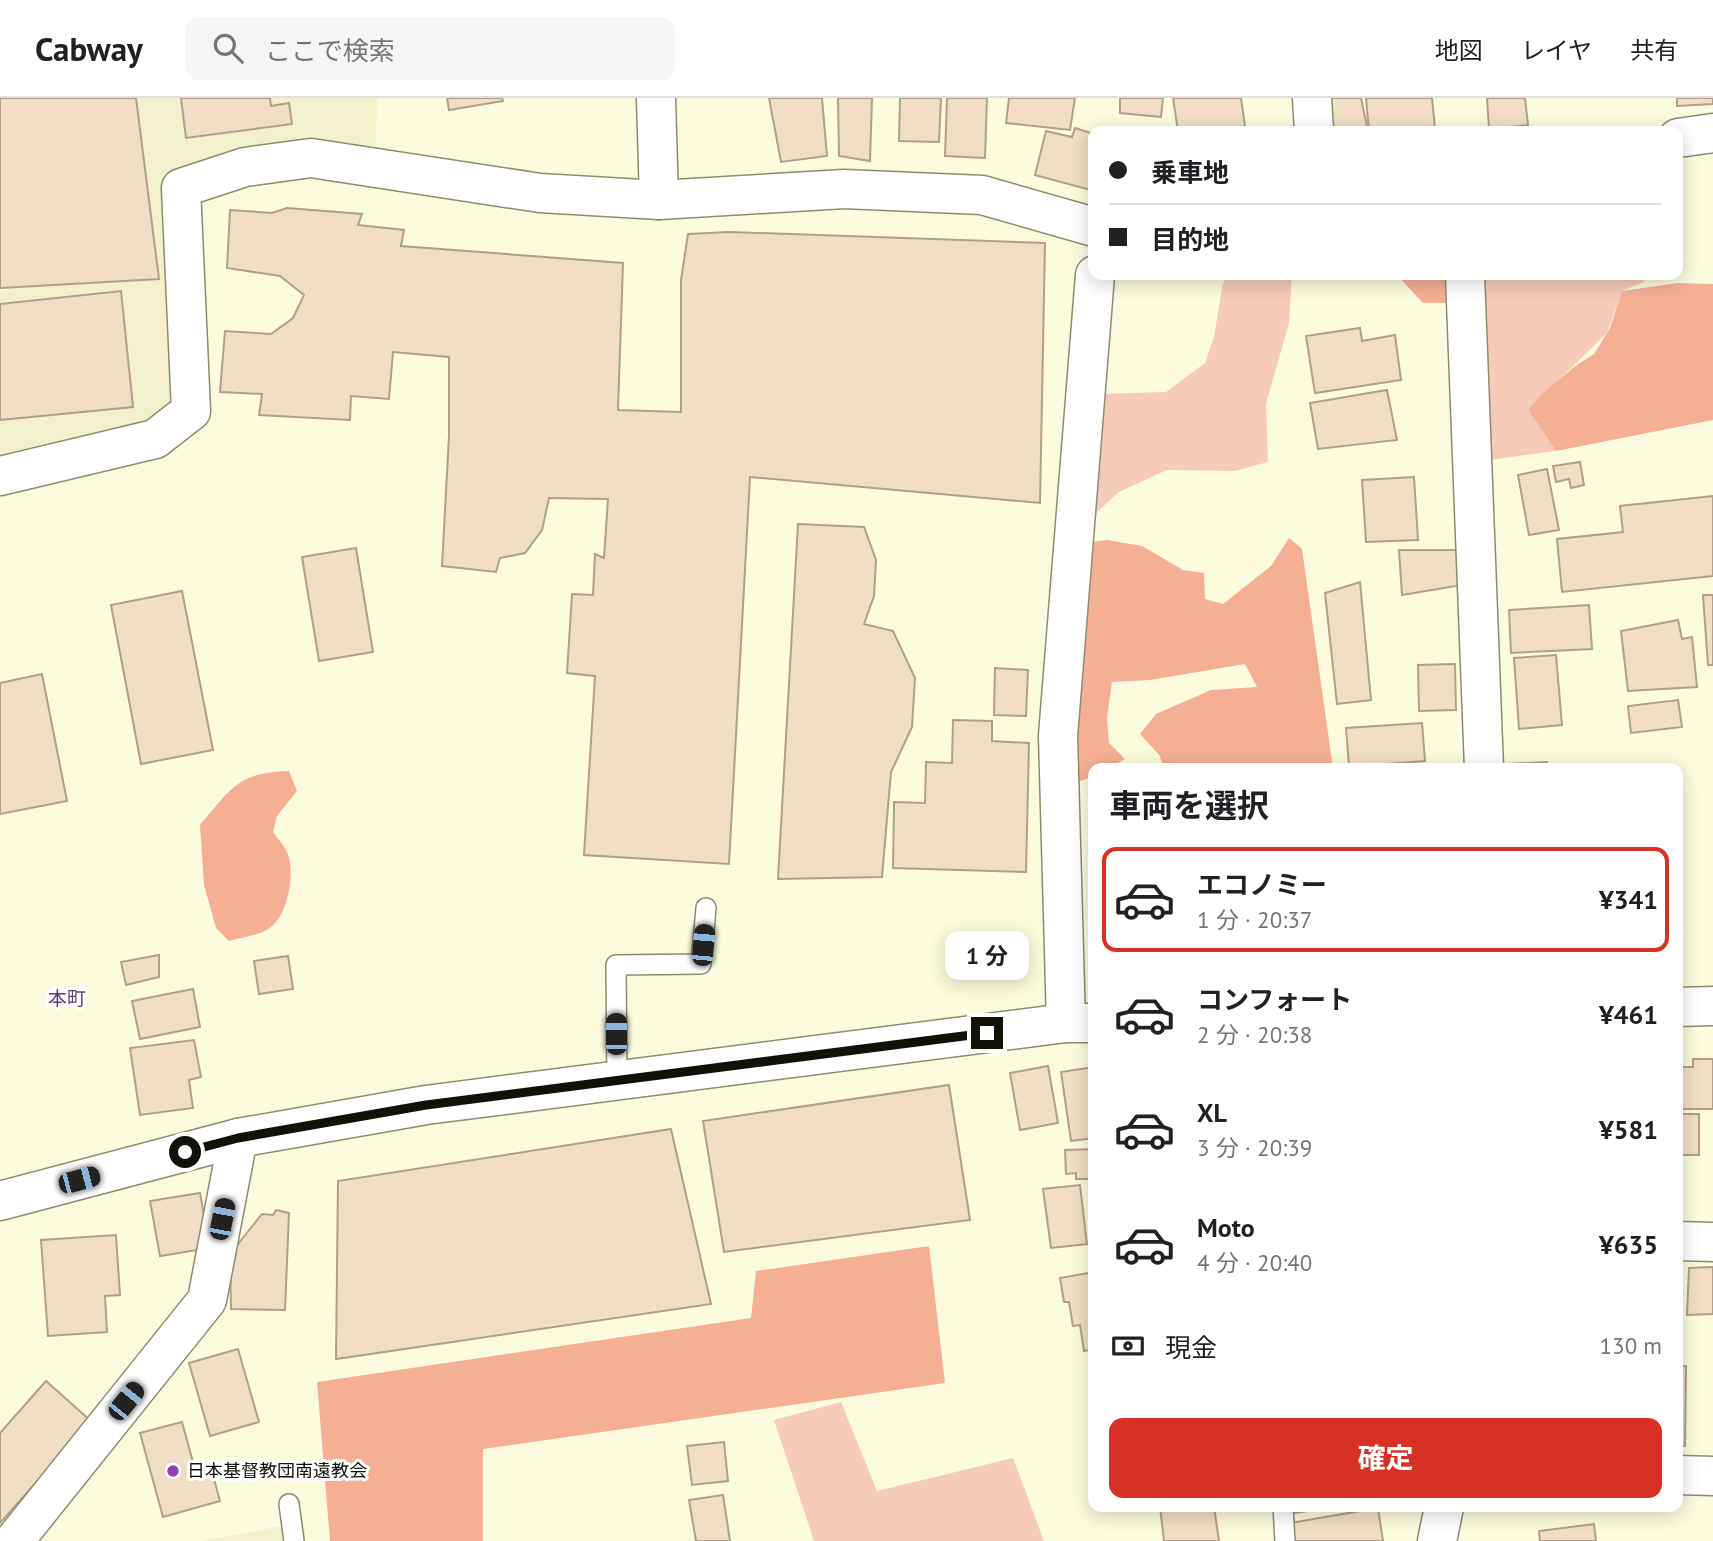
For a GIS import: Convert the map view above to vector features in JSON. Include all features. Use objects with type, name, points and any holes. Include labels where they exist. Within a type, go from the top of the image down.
[{"type":"street","points":[[656,98],[659,200]]},
{"type":"street","points":[[1312,98],[1314,126]]},
{"type":"street","points":[[1683,137],[1713,133]]},
{"type":"street","points":[[0,476],[155,439],[191,411],[181,188],[245,167],[311,158],[540,193],[659,200],[844,189],[982,195],[1088,225]]},
{"type":"street","points":[[0,1201],[238,1138],[426,1105],[1080,1023],[1058,736],[1095,280]]},
{"type":"street","points":[[1465,280],[1484,763]]},
{"type":"street","points":[[1683,1007],[1713,1006]]},
{"type":"street","points":[[14,1541],[207,1300],[238,1138]]},
{"type":"street","points":[[1683,1241],[1713,1242]]},
{"type":"street","points":[[1683,1475],[1713,1476]]},
{"type":"street","points":[[1437,1541],[1443,1512]]},
{"type":"lane","points":[[617,1080],[616,965],[701,964],[706,908]]},
{"type":"lane","points":[[289,1504],[294,1541]]},
{"type":"lane","points":[[1283,1512],[1285,1541]]},
{"type":"shaded area","points":[[0,98],[377,98],[375,167],[171,197],[182,418],[0,475]]},
{"type":"shaded area","points":[[1224,280],[1292,280],[1289,323],[1266,404],[1268,462],[1235,471],[1167,470],[1119,492],[1096,513],[1087,460],[1098,394],[1166,392],[1205,363],[1214,337]]},
{"type":"shaded area","points":[[1402,280],[1447,280],[1449,303],[1423,303]]},
{"type":"shaded area","points":[[1483,280],[1644,280],[1622,291],[1607,333],[1528,410],[1556,451],[1490,460]]},
{"type":"shaded area","points":[[1678,283],[1713,284],[1713,420],[1556,451],[1528,410],[1542,394],[1594,354],[1610,328],[1622,291]]},
{"type":"shaded area","points":[[1289,538],[1302,549],[1332,763],[1162,763],[1160,756],[1140,734],[1156,714],[1211,690],[1257,687],[1245,664],[1150,680],[1112,682],[1107,717],[1109,743],[1125,759],[1118,763],[1088,763],[1088,778],[1069,785],[1084,543],[1107,540],[1142,546],[1183,570],[1204,573],[1205,599],[1223,604],[1271,566]]},
{"type":"shaded area","points":[[289,771],[297,791],[277,816],[273,832],[289,858],[290,888],[284,908],[275,923],[266,930],[229,941],[216,928],[204,885],[200,825],[237,785],[258,775]]},
{"type":"shaded area","points":[[929,1246],[945,1383],[483,1449],[483,1541],[330,1541],[317,1382],[751,1318],[756,1271]]},
{"type":"shaded area","points":[[841,1402],[877,1491],[1013,1458],[1044,1541],[814,1541],[774,1420]]},
{"type":"shaded area","points":[[304,1522],[306,1541],[202,1541]]},
{"type":"building","points":[[0,98],[136,98],[159,279],[0,288]]},
{"type":"building","points":[[181,98],[270,98],[271,106],[289,103],[292,124],[186,138]]},
{"type":"building","points":[[447,98],[502,98],[503,101],[449,110]]},
{"type":"building","points":[[769,98],[822,98],[827,156],[781,162]]},
{"type":"building","points":[[838,98],[872,98],[870,161],[839,156]]},
{"type":"building","points":[[900,98],[941,98],[939,142],[899,141]]},
{"type":"building","points":[[947,98],[987,98],[985,158],[945,156]]},
{"type":"building","points":[[1009,98],[1075,98],[1070,130],[1006,123]]},
{"type":"building","points":[[1120,98],[1163,98],[1161,117],[1120,113]]},
{"type":"building","points":[[1173,98],[1241,98],[1245,126],[1177,126]]},
{"type":"building","points":[[1326,98],[1361,98],[1367,126],[1331,126]]},
{"type":"building","points":[[1366,98],[1432,98],[1435,126],[1369,126]]},
{"type":"building","points":[[1487,98],[1525,98],[1528,125],[1489,126]]},
{"type":"building","points":[[1677,98],[1713,98],[1713,104],[1677,106]]},
{"type":"building","points":[[1075,128],[1088,132],[1088,189],[1035,175],[1046,131],[1072,137]]},
{"type":"building","points":[[287,208],[362,214],[358,225],[404,230],[401,246],[623,263],[618,410],[681,412],[681,280],[688,234],[730,232],[1045,243],[1040,503],[750,477],[729,864],[584,855],[595,676],[567,673],[572,594],[593,595],[595,554],[604,558],[608,499],[549,498],[542,530],[525,553],[500,558],[496,572],[442,566],[449,436],[449,357],[393,352],[389,399],[351,396],[350,420],[259,415],[262,394],[220,392],[225,331],[271,334],[293,318],[304,295],[280,276],[227,268],[230,210],[272,213]]},
{"type":"building","points":[[121,291],[133,407],[0,420],[0,304]]},
{"type":"building","points":[[1360,328],[1362,341],[1395,335],[1401,380],[1315,393],[1306,336]]},
{"type":"building","points":[[1387,390],[1397,440],[1318,449],[1310,403]]},
{"type":"building","points":[[1580,462],[1584,485],[1571,488],[1569,479],[1556,482],[1553,466]]},
{"type":"building","points":[[1547,469],[1559,530],[1529,535],[1518,475]]},
{"type":"building","points":[[1414,477],[1418,540],[1366,542],[1362,480]]},
{"type":"building","points":[[1713,496],[1713,576],[1562,592],[1557,539],[1623,532],[1620,506]]},
{"type":"building","points":[[798,524],[864,527],[876,560],[874,596],[864,624],[893,631],[915,678],[912,727],[891,772],[882,877],[778,879]]},
{"type":"building","points":[[356,548],[373,652],[319,661],[302,557]]},
{"type":"building","points":[[1399,550],[1462,550],[1462,585],[1402,595]]},
{"type":"building","points":[[1360,582],[1371,700],[1337,704],[1325,593]]},
{"type":"building","points":[[182,591],[213,750],[141,764],[111,605]]},
{"type":"building","points":[[1703,595],[1713,595],[1713,665],[1708,665]]},
{"type":"building","points":[[1589,605],[1592,649],[1511,653],[1509,610]]},
{"type":"building","points":[[1678,620],[1682,639],[1692,637],[1697,687],[1628,691],[1621,631]]},
{"type":"building","points":[[1556,655],[1562,725],[1519,729],[1514,658]]},
{"type":"building","points":[[1455,664],[1456,710],[1419,711],[1418,665]]},
{"type":"building","points":[[995,668],[1028,670],[1026,716],[994,715]]},
{"type":"building","points":[[42,674],[67,801],[0,814],[0,683]]},
{"type":"building","points":[[1678,700],[1682,727],[1631,733],[1628,706]]},
{"type":"building","points":[[953,720],[992,721],[992,741],[1029,743],[1026,872],[893,868],[894,802],[925,803],[926,762],[952,763]]},
{"type":"building","points":[[1422,723],[1425,761],[1349,763],[1346,728]]},
{"type":"building","points":[[159,955],[159,977],[126,985],[121,962]]},
{"type":"building","points":[[288,956],[293,989],[259,994],[254,961]]},
{"type":"building","points":[[193,989],[200,1027],[140,1039],[132,1001]]},
{"type":"building","points":[[194,1040],[201,1077],[189,1080],[193,1108],[140,1115],[130,1048]]},
{"type":"building","points":[[1693,1059],[1713,1059],[1713,1109],[1683,1109],[1683,1067],[1693,1067]]},
{"type":"building","points":[[1048,1066],[1058,1123],[1020,1130],[1010,1073]]},
{"type":"building","points":[[1088,1068],[1088,1139],[1071,1141],[1061,1072]]},
{"type":"building","points":[[949,1085],[970,1220],[724,1252],[703,1121]]},
{"type":"building","points":[[1683,1114],[1699,1114],[1699,1155],[1683,1155]]},
{"type":"building","points":[[671,1129],[711,1304],[336,1359],[338,1181]]},
{"type":"building","points":[[1088,1149],[1088,1179],[1076,1179],[1076,1173],[1066,1174],[1065,1150]]},
{"type":"building","points":[[1080,1185],[1087,1244],[1051,1248],[1043,1189]]},
{"type":"building","points":[[200,1193],[210,1248],[160,1256],[150,1201]]},
{"type":"building","points":[[276,1210],[289,1213],[285,1310],[231,1309],[230,1254],[262,1214],[273,1215]]},
{"type":"building","points":[[116,1235],[120,1295],[105,1296],[107,1332],[48,1336],[41,1240]]},
{"type":"building","points":[[1713,1267],[1713,1314],[1687,1315],[1689,1268]]},
{"type":"building","points":[[1088,1273],[1088,1350],[1084,1351],[1080,1325],[1073,1326],[1069,1302],[1064,1302],[1060,1278]]},
{"type":"building","points":[[238,1349],[259,1422],[210,1436],[189,1363]]},
{"type":"building","points":[[1683,1366],[1686,1366],[1683,1446]]},
{"type":"building","points":[[46,1381],[91,1421],[0,1523],[0,1433]]},
{"type":"building","name":"日本基督教団南遠教会","points":[[182,1422],[196,1473],[211,1468],[220,1501],[163,1517],[140,1433]]},
{"type":"building","points":[[724,1442],[728,1481],[692,1485],[687,1446]]},
{"type":"building","points":[[723,1495],[730,1541],[696,1541],[689,1500]]},
{"type":"building","points":[[1161,1512],[1215,1512],[1219,1541],[1164,1541]]},
{"type":"building","points":[[1355,1512],[1379,1512],[1383,1541],[1293,1541],[1290,1523]]},
{"type":"building","points":[[1594,1524],[1596,1541],[1540,1541],[1539,1531]]},
{"type":"place","name":"日本基督教団南遠教会","points":[[173,1471]]},
{"type":"district","name":"本町","points":[[67,998]]},
{"type":"route","points":[[185,1152],[304,1125],[426,1105],[987,1033]]}]
